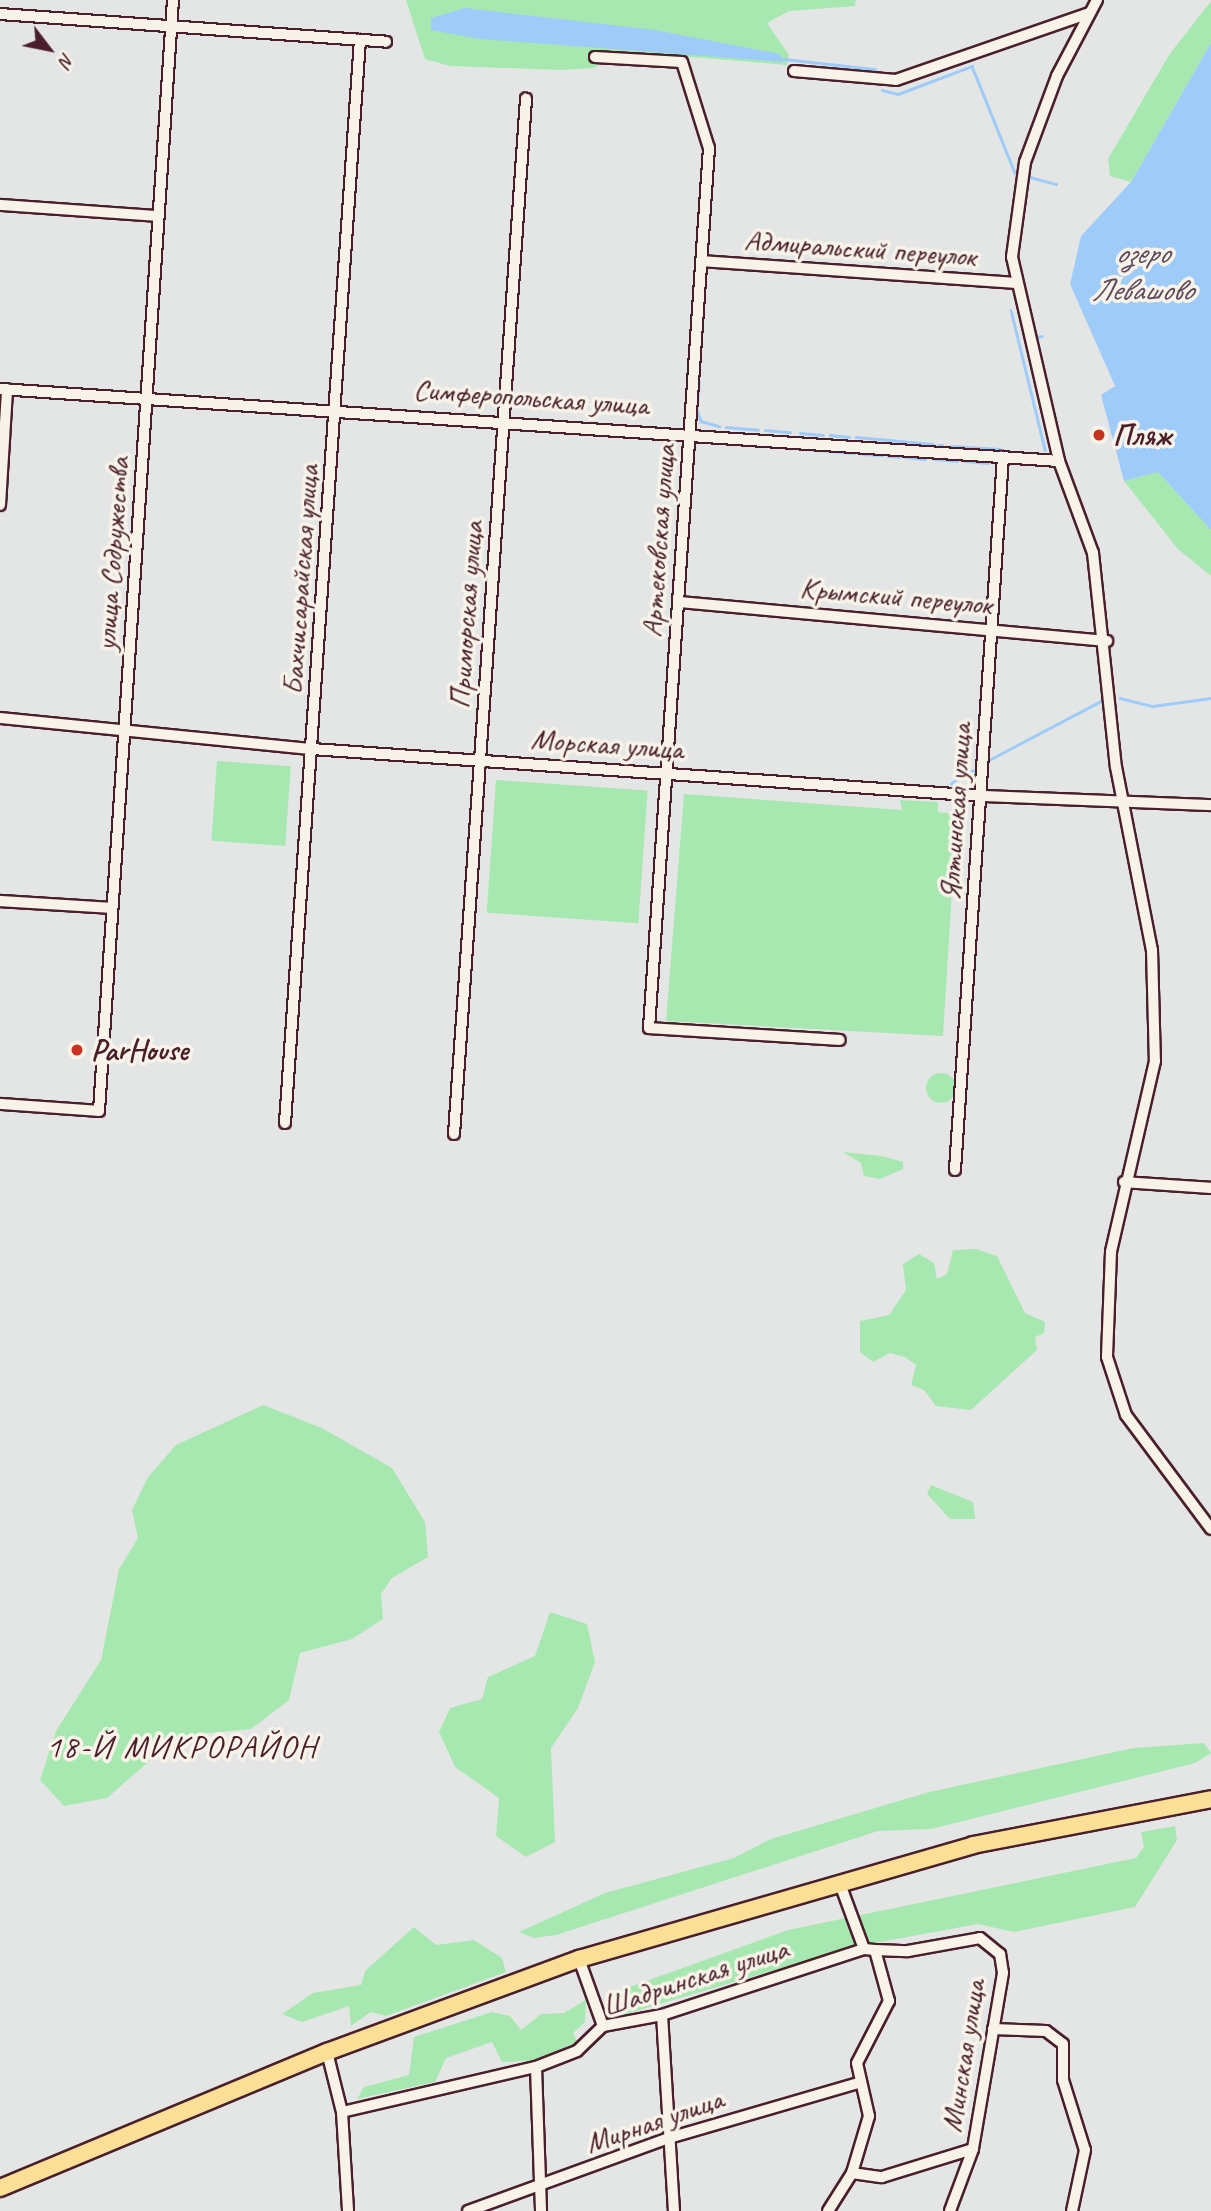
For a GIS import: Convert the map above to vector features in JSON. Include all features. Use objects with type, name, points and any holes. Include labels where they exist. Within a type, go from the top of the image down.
[{"type":"main road","points":[[0,2189],[327,2052],[579,1959],[839,1880],[1078,1821],[1211,1799]]},
{"type":"street","name":"улица Содружества","points":[[0,1104],[99,1111],[173,0]]},
{"type":"street","points":[[1097,0],[1025,162],[1014,202],[1015,283],[1059,461],[1093,553],[1107,641],[1123,803],[1150,931],[1157,1025],[1155,1061],[1124,1182],[1111,1252],[1107,1357],[1118,1400],[1153,1458],[1211,1529]]},
{"type":"street","points":[[794,71],[896,80],[1089,13]]},
{"type":"street","points":[[0,14],[386,41]]},
{"type":"street","name":"Бахчисарайская улица","points":[[285,1123],[360,40]]},
{"type":"street","name":"Артековская улица","points":[[595,57],[682,62],[709,148],[649,1028],[840,1040]]},
{"type":"street","name":"Приморская улица","points":[[454,1134],[526,99]]},
{"type":"street","points":[[0,205],[159,216]]},
{"type":"street","name":"Адмиральский переулок","points":[[702,261],[1015,283]]},
{"type":"street","points":[[0,505],[4,389]]},
{"type":"street","name":"Симферопольская улица","points":[[4,389],[504,419],[1059,461]]},
{"type":"street","name":"Ялтинская улица","points":[[955,1170],[983,796],[990,628],[1003,457]]},
{"type":"street","name":"Крымский переулок","points":[[679,602],[990,628],[1107,641]]},
{"type":"street","name":"Морская улица","points":[[0,718],[312,749],[983,796],[1211,805]]},
{"type":"street","points":[[0,901],[112,908]]},
{"type":"street","points":[[1124,1182],[1211,1188]]},
{"type":"street","points":[[828,2211],[852,2173],[869,2116],[858,2083],[858,2063],[889,2001],[839,1880]]},
{"type":"street","name":"Минская улица","points":[[869,1949],[908,1951],[980,1938],[994,1945],[1003,1973],[973,2150],[950,2211]]},
{"type":"street","name":"Шадринская улица","points":[[342,2112],[536,2067],[577,2051],[603,2026],[662,2015],[869,1949]]},
{"type":"street","points":[[579,1959],[603,2026]]},
{"type":"street","points":[[662,2015],[674,2211]]},
{"type":"street","points":[[993,2029],[1046,2031],[1063,2044],[1063,2080],[1086,2150],[1072,2211]]},
{"type":"street","points":[[327,2052],[342,2112],[348,2211]]},
{"type":"street","points":[[536,2067],[541,2211]]},
{"type":"street","name":"Мирная улица","points":[[468,2211],[669,2138],[858,2083]]},
{"type":"street","points":[[852,2173],[883,2177],[973,2150]]},
{"type":"green space","points":[[406,0],[856,0],[855,6],[789,11],[767,23],[789,55],[787,65],[619,51],[594,68],[561,70],[450,66],[425,59]]},
{"type":"green space","points":[[1211,1],[1211,43],[1131,182],[1110,176],[1108,159],[1169,55]]},
{"type":"green space","points":[[1158,472],[1211,530],[1211,576],[1178,549],[1124,481]]},
{"type":"green space","points":[[217,761],[291,766],[285,846],[211,841]]},
{"type":"green space","points":[[496,780],[648,791],[638,923],[487,913]]},
{"type":"green space","points":[[684,794],[902,810],[900,800],[938,802],[938,812],[957,814],[954,865],[965,867],[953,874],[943,1036],[666,1021]]},
{"type":"green space","points":[[941,1073],[952,1077],[956,1088],[952,1099],[941,1103],[930,1099],[926,1088],[930,1077]]},
{"type":"green space","points":[[843,1152],[882,1156],[903,1162],[903,1169],[880,1179],[864,1176],[861,1163]]},
{"type":"green space","points":[[976,1249],[997,1256],[1025,1313],[1045,1322],[1044,1333],[1035,1337],[1037,1350],[971,1410],[936,1406],[924,1390],[911,1385],[916,1365],[905,1357],[890,1353],[873,1362],[860,1352],[860,1321],[889,1315],[906,1290],[903,1264],[919,1254],[934,1263],[937,1279],[947,1274],[953,1250]]},
{"type":"green space","points":[[263,1405],[322,1428],[392,1468],[425,1522],[428,1557],[392,1578],[381,1594],[383,1619],[352,1639],[300,1653],[289,1700],[251,1729],[178,1736],[107,1798],[64,1806],[40,1780],[56,1731],[101,1660],[119,1569],[138,1538],[132,1510],[148,1477],[176,1445]]},
{"type":"green space","points":[[931,1485],[973,1502],[975,1519],[950,1519],[927,1494]]},
{"type":"green space","points":[[550,1612],[587,1624],[595,1662],[578,1708],[551,1748],[555,1842],[526,1857],[496,1836],[499,1798],[455,1767],[439,1732],[450,1708],[482,1699],[488,1677],[535,1656]]},
{"type":"green space","points":[[1204,1743],[1211,1753],[1195,1763],[931,1829],[878,1831],[556,1935],[534,1938],[519,1932],[605,1893],[734,1858],[771,1839],[929,1792],[1134,1748]]},
{"type":"green space","points":[[1175,1826],[1177,1840],[1135,1907],[1014,1932],[978,1924],[853,1947],[619,2016],[606,2003],[613,1993],[788,1930],[1136,1858],[1144,1847],[1141,1832]]},
{"type":"green space","points":[[414,1927],[436,1945],[474,1940],[502,1958],[506,1972],[386,2016],[371,2012],[351,2026],[349,2006],[302,2022],[282,2014],[313,1993],[361,1985],[365,1971]]},
{"type":"green space","points":[[586,2000],[585,2022],[573,2033],[577,2042],[537,2060],[502,2062],[492,2042],[446,2058],[435,2082],[357,2099],[364,2087],[409,2075],[414,2037],[492,2012],[510,2016],[521,2030],[541,2014],[564,2013]]},
{"type":"water","points":[[465,8],[655,30],[780,54],[784,62],[480,39],[431,30],[431,18]]},
{"type":"water","name":"озеро Левашово","points":[[1211,43],[1211,530],[1158,472],[1124,481],[1101,395],[1115,386],[1070,284],[1081,236],[1131,182]]},
{"type":"waterway","points":[[784,59],[875,69]]},
{"type":"waterway","points":[[882,90],[898,94],[972,66],[1015,173]]},
{"type":"waterway","points":[[1030,177],[1056,184]]},
{"type":"waterway","points":[[1011,310],[1045,450]]},
{"type":"waterway","points":[[1038,337],[1042,336]]},
{"type":"waterway","points":[[697,403],[699,381]]},
{"type":"waterway","points":[[697,410],[701,421],[719,426]]},
{"type":"waterway","points":[[726,427],[758,430]]},
{"type":"waterway","points":[[765,430],[790,432]]},
{"type":"waterway","points":[[800,433],[823,435]]},
{"type":"waterway","points":[[830,435],[849,437]]},
{"type":"waterway","points":[[856,437],[933,444]]},
{"type":"waterway","points":[[938,445],[943,445]]},
{"type":"waterway","points":[[952,446],[999,449]]},
{"type":"waterway","points":[[794,448],[854,453]]},
{"type":"waterway","points":[[863,454],[882,455]]},
{"type":"waterway","points":[[888,456],[899,457]]},
{"type":"waterway","points":[[905,457],[925,459]]},
{"type":"waterway","points":[[934,459],[957,461]]},
{"type":"waterway","points":[[965,461],[988,463]]},
{"type":"waterway","points":[[1120,698],[1153,706],[1211,698]]},
{"type":"waterway","points":[[989,760],[1103,700]]},
{"type":"waterway","points":[[951,784],[966,770],[978,771]]},
{"type":"place","name":"Пляж","points":[[1099,435]]},
{"type":"place","name":"ParHouse","points":[[77,1050]]},
{"type":"district","name":"18-Й МИКРОРАЙОН","points":[[182,1747]]}]
